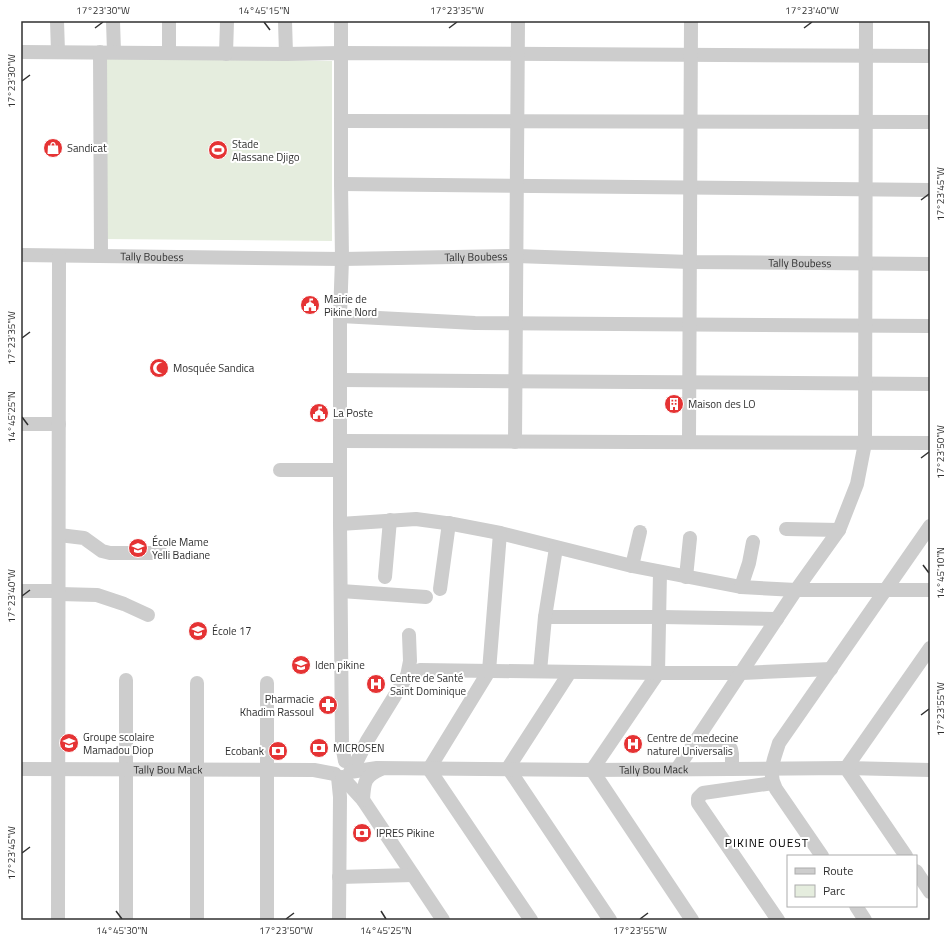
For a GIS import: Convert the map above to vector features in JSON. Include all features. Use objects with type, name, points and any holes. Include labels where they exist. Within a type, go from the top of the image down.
[{"type":"street","points":[[57,21],[58,52]]},
{"type":"street","points":[[101,256],[107,52],[113,21]]},
{"type":"street","points":[[169,21],[169,53]]},
{"type":"street","points":[[226,54],[227,21]]},
{"type":"street","points":[[284,21],[286,54]]},
{"type":"street","points":[[339,920],[340,797],[344,768],[342,745],[340,524],[340,316],[342,259],[341,21]]},
{"type":"street","points":[[515,442],[518,21]]},
{"type":"street","points":[[689,442],[691,21]]},
{"type":"street","points":[[677,769],[796,590],[840,530],[857,484],[865,443],[866,21]]},
{"type":"street","points":[[21,52],[930,56]]},
{"type":"street","points":[[341,121],[930,122]]},
{"type":"street","points":[[341,184],[930,190]]},
{"type":"street","name":"Tally Boubess","points":[[21,255],[342,259],[516,256],[690,262],[930,264]]},
{"type":"street","points":[[58,920],[59,256]]},
{"type":"street","points":[[340,316],[475,323],[930,326]]},
{"type":"street","points":[[340,380],[930,384]]},
{"type":"street","points":[[21,424],[59,424]]},
{"type":"street","points":[[340,441],[930,443]]},
{"type":"street","points":[[280,470],[340,470]]},
{"type":"street","points":[[340,524],[416,519],[449,523],[632,566],[741,587],[796,590],[930,590]]},
{"type":"street","points":[[385,576],[390,520]]},
{"type":"street","points":[[440,589],[449,523]]},
{"type":"street","points":[[821,855],[773,783],[771,769],[780,743],[930,526]]},
{"type":"street","points":[[786,529],[840,530]]},
{"type":"street","points":[[632,566],[640,532]]},
{"type":"street","points":[[500,534],[489,671],[429,769],[531,920]]},
{"type":"street","points":[[59,535],[84,538],[102,551],[110,553],[161,553]]},
{"type":"street","points":[[686,577],[690,538]]},
{"type":"street","points":[[741,587],[749,563],[753,542]]},
{"type":"street","points":[[540,671],[545,617],[556,548]]},
{"type":"street","points":[[660,572],[658,673],[592,770],[692,920]]},
{"type":"street","points":[[21,591],[97,596],[124,604],[148,615]]},
{"type":"street","points":[[341,591],[426,597]]},
{"type":"street","points":[[545,617],[777,619]]},
{"type":"street","points":[[344,768],[368,741],[407,676],[410,661],[409,635]]},
{"type":"street","points":[[905,855],[846,768],[930,648]]},
{"type":"street","points":[[407,676],[420,670],[658,673],[831,669]]},
{"type":"street","points":[[570,672],[508,768],[610,920]]},
{"type":"street","points":[[126,680],[126,920]]},
{"type":"street","points":[[267,682],[267,920]]},
{"type":"street","points":[[197,683],[197,920]]},
{"type":"street","points":[[699,736],[708,743],[727,745],[731,749],[732,769]]},
{"type":"street","name":"Tally Bou Mack","points":[[21,768],[314,770],[344,768],[508,768],[592,770],[846,768],[930,770]]},
{"type":"street","points":[[344,768],[361,797],[443,920]]},
{"type":"street","points":[[361,797],[364,784],[368,777],[380,768]]},
{"type":"street","points":[[773,783],[703,793],[698,798],[698,803],[778,920]]},
{"type":"street","points":[[917,872],[930,892]]},
{"type":"street","points":[[339,877],[413,875]]},
{"type":"street","points":[[857,907],[865,920]]},
{"type":"green space","name":"Stade Alassane Djigo","points":[[104,58],[332,61],[332,241],[103,239]]},
{"type":"place","name":"Sandicat","points":[[53,148]]},
{"type":"place","name":"Stade Alassane Djigo","points":[[218,150]]},
{"type":"place","name":"Mairie de Pikine Nord","points":[[310,305]]},
{"type":"place","name":"Mosquée Sandica","points":[[159,368]]},
{"type":"place","name":"Maison des LO","points":[[674,404]]},
{"type":"place","name":"La Poste","points":[[319,413]]},
{"type":"place","name":"École Mame Yelli Badiane","points":[[138,548]]},
{"type":"place","name":"École 17","points":[[198,631]]},
{"type":"place","name":"Iden pikine","points":[[301,665]]},
{"type":"place","name":"Centre de Santé Saint Dominique","points":[[376,684]]},
{"type":"place","name":"Pharmacie Khadim Rassoul","points":[[328,705]]},
{"type":"place","name":"Groupe scolaire Mamadou Diop","points":[[69,743]]},
{"type":"place","name":"Centre de medecine naturel Universalis","points":[[633,744]]},
{"type":"place","name":"MICROSEN","points":[[319,748]]},
{"type":"place","name":"Ecobank","points":[[278,751]]},
{"type":"place","name":"IPRES Pikine","points":[[362,833]]},
{"type":"district","name":"PIKINE OUEST","points":[[767,843]]}]
